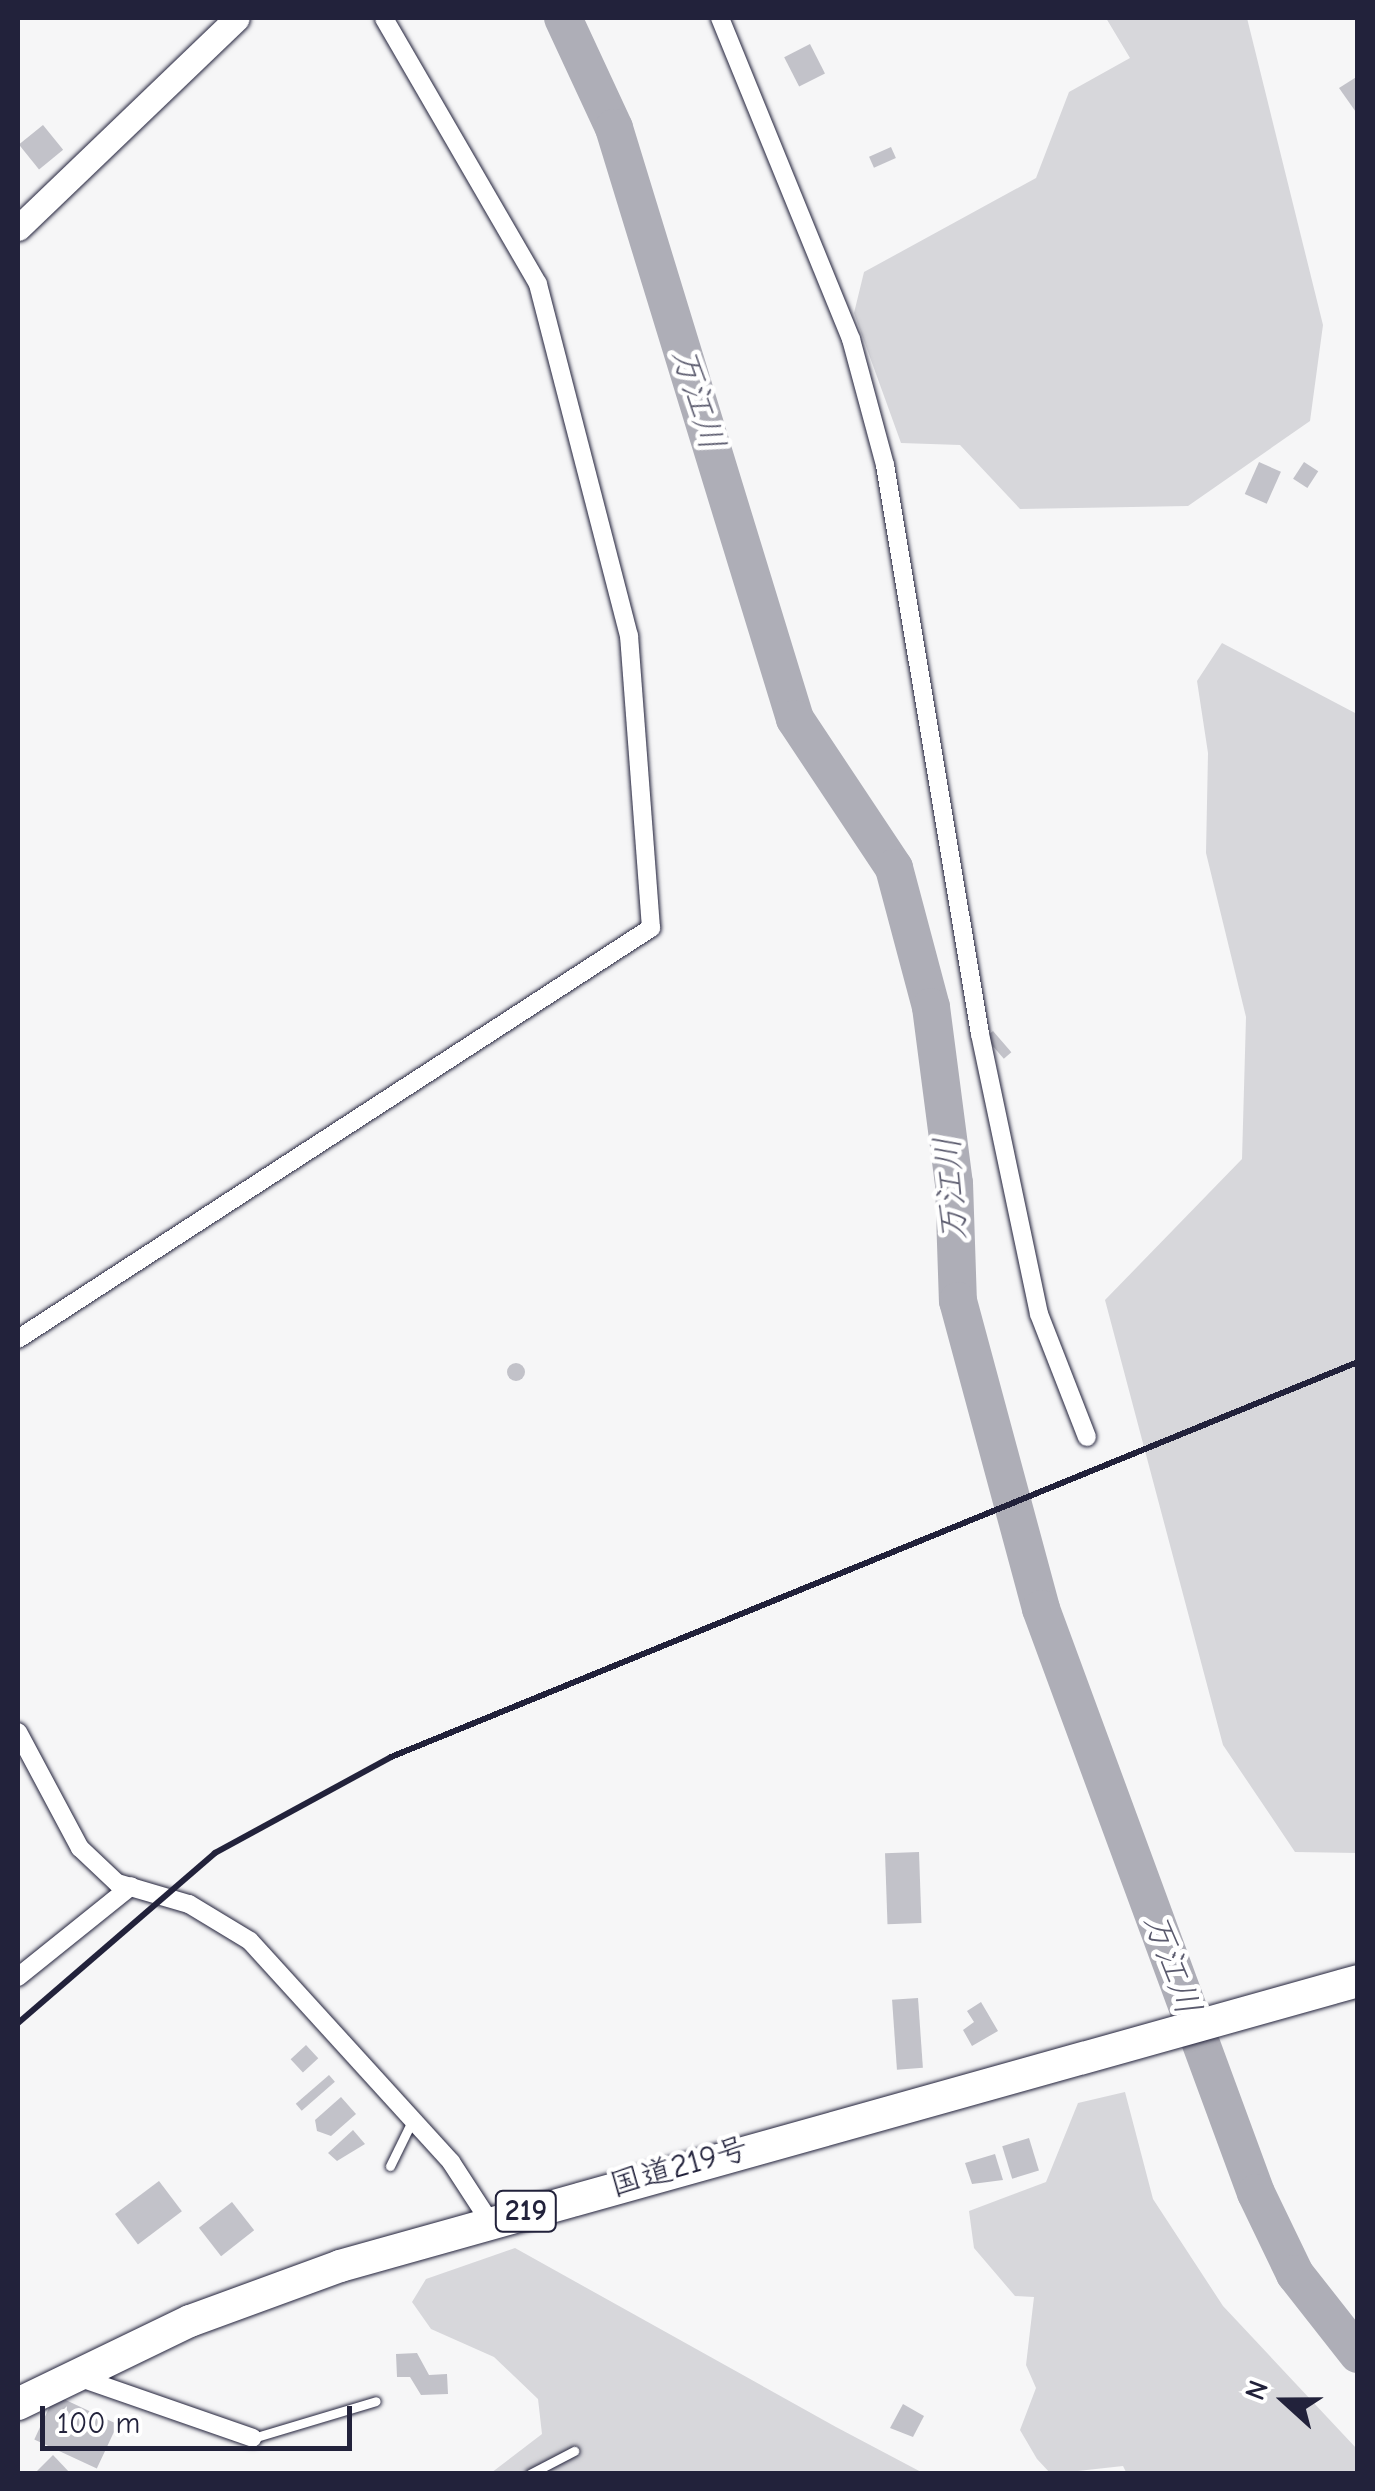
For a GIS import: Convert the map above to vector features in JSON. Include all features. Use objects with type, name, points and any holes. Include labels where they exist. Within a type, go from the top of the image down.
[{"type":"highway","name":"国道219号","points":[[18,2404],[190,2321],[490,2222],[1343,1984]]},
{"type":"street","points":[[18,228],[237,18]]},
{"type":"street","points":[[18,1339],[651,928],[629,636],[538,284],[384,18]]},
{"type":"street","points":[[720,18],[851,338],[884,465],[988,1072],[1039,1314],[1087,1436]]},
{"type":"street","points":[[18,1732],[80,1848],[131,1886],[189,1904],[250,1942],[414,2119],[490,2222]]},
{"type":"street","points":[[18,1977],[131,1886]]},
{"type":"street","points":[[75,2376],[253,2438]]},
{"type":"lane","points":[[390,2166],[414,2119]]},
{"type":"lane","points":[[253,2438],[376,2401]]},
{"type":"lane","points":[[530,2474],[574,2451]]},
{"type":"shaded area","points":[[1106,18],[1247,18],[1323,325],[1310,421],[1188,506],[1020,509],[960,445],[901,443],[854,313],[864,272],[1036,178],[1069,92],[1130,58]]},
{"type":"shaded area","points":[[1222,643],[1357,714],[1357,1853],[1295,1852],[1223,1745],[1105,1300],[1242,1159],[1246,1017],[1206,853],[1208,753],[1197,681]]},
{"type":"shaded area","points":[[1125,2092],[1153,2199],[1223,2306],[1357,2449],[1357,2473],[1127,2474],[1123,2466],[1051,2474],[1037,2459],[1020,2430],[1036,2388],[1026,2365],[1034,2297],[1015,2296],[974,2248],[969,2211],[1046,2182],[1078,2103]]},
{"type":"shaded area","points":[[515,2248],[923,2473],[491,2473],[542,2434],[538,2399],[494,2357],[431,2329],[412,2302],[426,2279]]},
{"type":"building","points":[[810,44],[825,73],[799,87],[784,57]]},
{"type":"building","points":[[1358,76],[1358,115],[1339,88]]},
{"type":"building","points":[[43,125],[63,150],[39,169],[19,145]]},
{"type":"building","points":[[891,147],[896,158],[874,168],[869,157]]},
{"type":"building","points":[[1259,462],[1281,472],[1267,504],[1245,494]]},
{"type":"building","points":[[1304,462],[1318,471],[1307,488],[1293,479]]},
{"type":"building","points":[[993,1031],[1011,1052],[1004,1059],[985,1038]]},
{"type":"building","points":[[516,1363],[523,1365],[523,1379],[516,1381],[509,1379],[507,1372],[509,1365]]},
{"type":"building","points":[[919,1852],[921,1923],[887,1924],[885,1853]]},
{"type":"building","points":[[918,1998],[923,2068],[897,2070],[892,2000]]},
{"type":"building","points":[[981,2002],[998,2031],[972,2046],[963,2030],[974,2022],[967,2011]]},
{"type":"building","points":[[306,2045],[318,2058],[303,2072],[291,2059]]},
{"type":"building","points":[[329,2075],[335,2082],[302,2111],[296,2104]]},
{"type":"building","points":[[341,2097],[356,2114],[331,2136],[317,2131],[315,2120]]},
{"type":"building","points":[[353,2130],[365,2144],[337,2161],[328,2153]]},
{"type":"building","points":[[1029,2138],[1039,2171],[1012,2179],[1002,2146]]},
{"type":"building","points":[[995,2154],[1003,2180],[972,2184],[965,2163]]},
{"type":"building","points":[[159,2181],[182,2211],[138,2244],[115,2214]]},
{"type":"building","points":[[232,2202],[254,2230],[221,2256],[199,2228]]},
{"type":"building","points":[[417,2353],[429,2375],[447,2374],[448,2394],[421,2395],[410,2377],[397,2377],[396,2354]]},
{"type":"building","points":[[55,2395],[118,2424],[97,2469],[34,2439]]},
{"type":"building","points":[[903,2404],[924,2416],[913,2437],[890,2428]]},
{"type":"building","points":[[53,2455],[71,2474],[34,2474]]},
{"type":"waterway","name":"万江川","points":[[563,18],[614,128],[795,719],[894,868],[931,1007],[954,1183],[958,1301],[1041,1609],[1256,2193],[1295,2274],[1358,2354]]},
{"type":"railway","points":[[18,2023],[215,1853],[391,1757],[1358,1362]]}]
